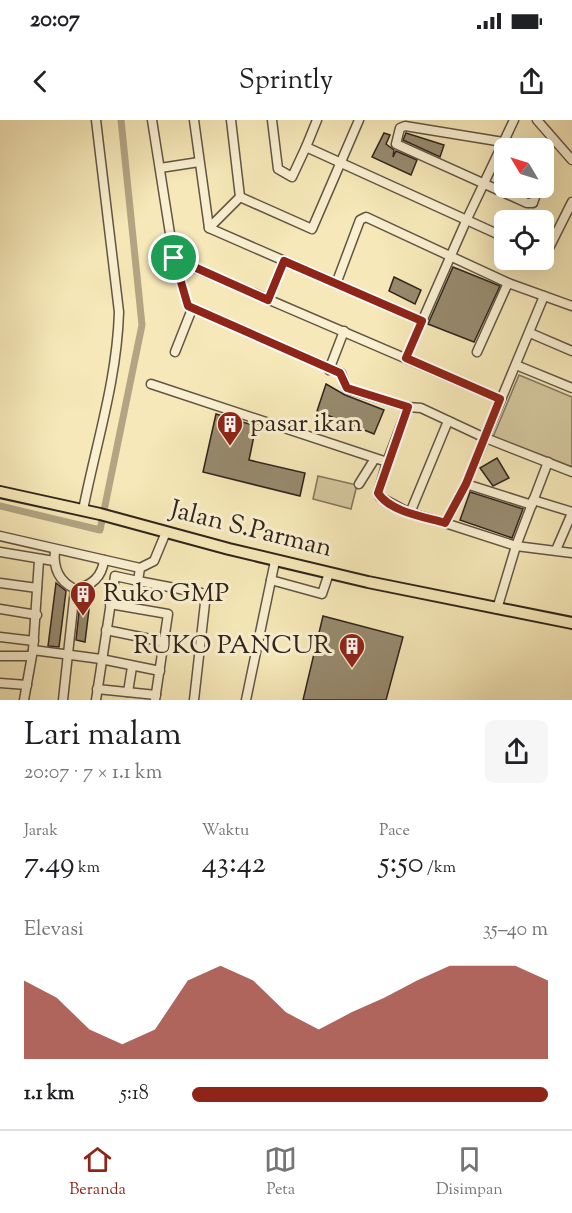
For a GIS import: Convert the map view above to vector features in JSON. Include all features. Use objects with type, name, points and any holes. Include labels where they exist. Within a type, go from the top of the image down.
[{"type":"main road","name":"Jalan S.Parman","points":[[0,492],[105,515],[275,561],[494,609],[572,623]]},
{"type":"street","points":[[83,510],[111,386],[119,312],[96,120]]},
{"type":"street","points":[[152,120],[174,258],[185,304],[343,375],[347,388],[408,407],[421,408],[483,437],[572,472]]},
{"type":"street","points":[[194,120],[209,228]]},
{"type":"street","points":[[231,120],[240,197]]},
{"type":"street","points":[[272,120],[278,169],[292,177],[317,120]]},
{"type":"street","points":[[240,197],[312,229],[359,120]]},
{"type":"street","points":[[508,138],[514,120]]},
{"type":"street","points":[[537,120],[572,160]]},
{"type":"street","points":[[494,143],[405,126],[400,128],[396,144],[494,189]]},
{"type":"street","points":[[306,147],[494,233]]},
{"type":"street","points":[[160,168],[200,162]]},
{"type":"street","points":[[406,358],[466,221],[494,165]]},
{"type":"street","points":[[209,228],[240,197]]},
{"type":"street","points":[[515,198],[529,204],[533,203],[535,198]]},
{"type":"street","points":[[554,238],[571,207]]},
{"type":"street","points":[[336,284],[363,218],[508,283],[572,306]]},
{"type":"street","points":[[209,228],[422,321]]},
{"type":"street","points":[[174,258],[500,399]]},
{"type":"street","points":[[268,300],[284,261]]},
{"type":"street","points":[[477,352],[508,283]]},
{"type":"street","points":[[445,523],[466,484],[483,437],[530,333],[544,296]]},
{"type":"street","points":[[175,352],[192,309]]},
{"type":"street","points":[[328,370],[344,332]]},
{"type":"street","points":[[530,333],[572,351]]},
{"type":"street","points":[[516,365],[572,388]]},
{"type":"street","points":[[151,384],[374,460],[387,462]]},
{"type":"street","points":[[408,407],[378,493],[383,500],[410,513],[516,546],[572,553]]},
{"type":"street","points":[[410,513],[448,421]]},
{"type":"street","points":[[359,484],[374,460]]},
{"type":"street","points":[[494,609],[548,462]]},
{"type":"street","points":[[466,484],[572,513],[556,550]]},
{"type":"street","points":[[0,536],[140,568],[154,561],[166,532]]},
{"type":"street","points":[[55,550],[54,561],[60,577],[75,589]]},
{"type":"street","points":[[0,552],[54,561]]},
{"type":"street","points":[[24,700],[37,615],[39,560]]},
{"type":"street","points":[[75,589],[97,578],[104,560]]},
{"type":"street","points":[[246,700],[275,561]]},
{"type":"street","points":[[138,581],[140,568]]},
{"type":"street","points":[[271,580],[322,594],[329,573]]},
{"type":"street","points":[[96,700],[115,576],[206,594],[194,700]]},
{"type":"street","points":[[0,583],[37,588]]},
{"type":"street","points":[[63,700],[75,589]]},
{"type":"street","points":[[98,689],[156,698],[165,642],[168,614],[110,604]]},
{"type":"street","points":[[0,609],[37,615]]},
{"type":"street","points":[[106,630],[165,642]]},
{"type":"street","points":[[0,637],[33,649],[160,671]]},
{"type":"street","points":[[0,656],[33,649]]},
{"type":"street","points":[[128,692],[132,667]]},
{"type":"street","points":[[0,682],[27,685]]},
{"type":"shaded area","points":[[519,375],[572,397],[572,470],[493,437]]},
{"type":"shaded area","points":[[318,476],[357,485],[351,509],[313,499]]},
{"type":"building","points":[[384,133],[390,135],[386,144],[394,150],[393,157],[396,151],[417,160],[411,175],[372,157]]},
{"type":"building","points":[[406,133],[444,145],[440,157],[403,140]]},
{"type":"building","points":[[453,267],[500,286],[474,342],[428,324]]},
{"type":"building","points":[[394,277],[421,290],[415,304],[389,291]]},
{"type":"building","points":[[326,384],[345,395],[384,410],[374,434],[317,411]]},
{"type":"building","name":"pasar ikan","points":[[216,414],[256,426],[249,460],[305,473],[300,496],[203,472]]},
{"type":"building","points":[[497,458],[509,478],[493,486],[480,468]]},
{"type":"building","points":[[470,492],[523,509],[512,538],[460,520]]},
{"type":"building","points":[[56,583],[66,591],[59,647],[48,646]]},
{"type":"building","name":"Ruko GMP","points":[[91,593],[85,642],[76,640],[81,594]]},
{"type":"building","name":"RUKO PANCUR","points":[[323,616],[403,637],[386,700],[303,700]]},
{"type":"waterway","points":[[0,506],[100,530],[142,325],[121,120]]},
{"type":"place","name":"pasar ikan","points":[[230,447]]},
{"type":"place","name":"Ruko GMP","points":[[83,617]]},
{"type":"place","name":"RUKO PANCUR","points":[[352,669]]},
{"type":"route","points":[[174,258],[268,300],[284,261],[422,321],[406,358],[500,399],[466,484],[445,523],[410,513],[383,500],[378,493],[408,407],[347,388],[343,375],[340,373],[328,370],[188,306],[185,304],[174,258]]}]
